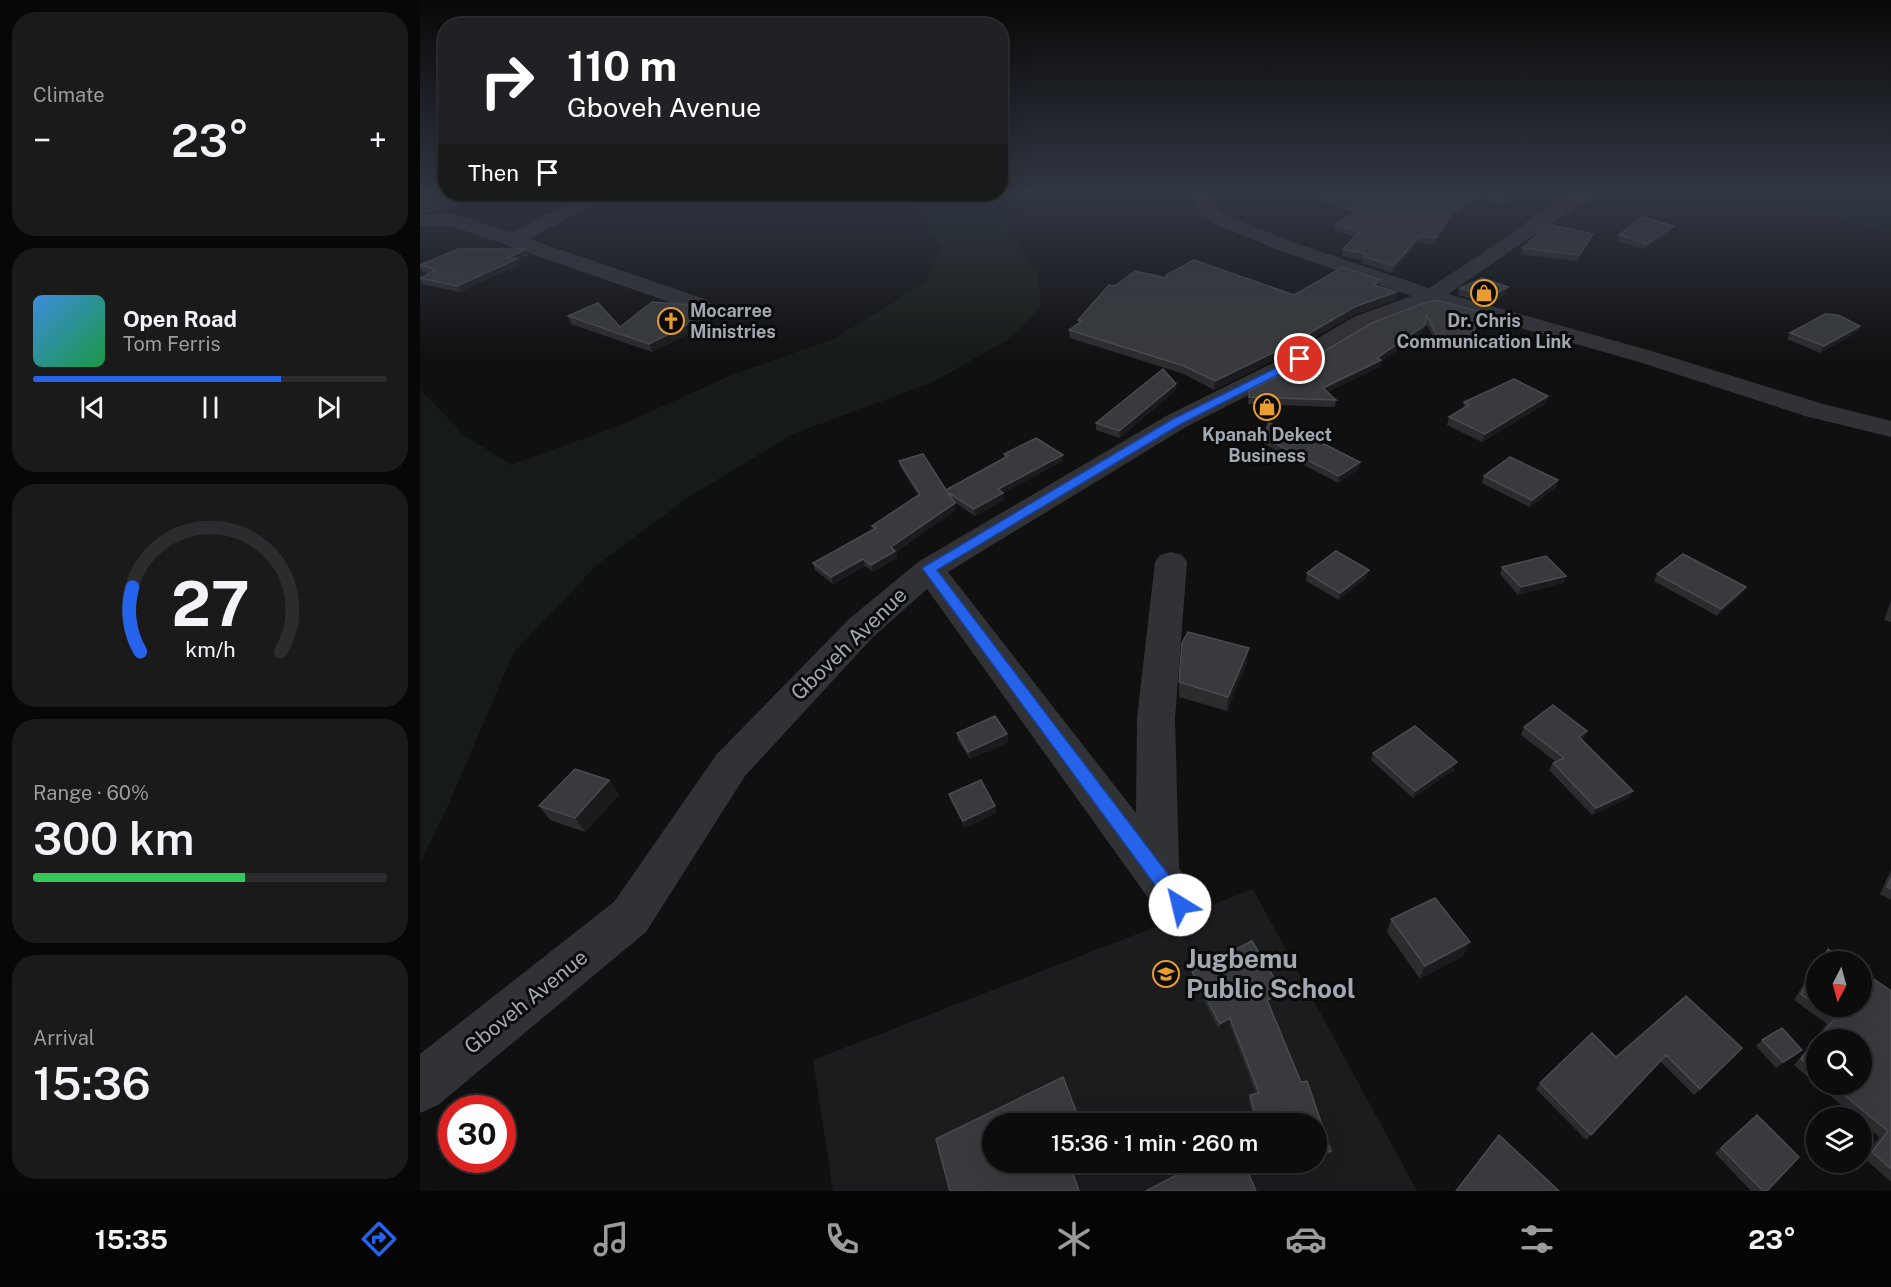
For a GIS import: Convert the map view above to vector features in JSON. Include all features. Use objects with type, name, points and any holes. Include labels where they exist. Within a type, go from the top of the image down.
[{"type":"street","points":[[532,248],[700,304]]},
{"type":"street","points":[[1290,248],[1431,296],[1647,357],[1814,410],[1891,429]]},
{"type":"street","name":"Gboveh Avenue","points":[[420,1088],[630,916],[731,765],[861,628],[929,568],[1177,422],[1300,359],[1362,322],[1431,296],[1506,248]]},
{"type":"street","points":[[1157,874],[1156,718],[1171,562]]},
{"type":"street","points":[[929,568],[1180,905]]},
{"type":"shaded area","points":[[940,248],[1020,248],[1030,266],[1039,273],[1040,308],[1006,341],[931,383],[793,434],[687,498],[596,566],[514,652],[448,806],[420,863],[420,389],[464,435],[511,465],[621,425],[736,373],[832,340],[926,282]]},
{"type":"shaded area","name":"Jugbemu Public School","points":[[1253,889],[1417,1191],[833,1191],[813,1060]]},
{"type":"building","points":[[1410,248],[1393,266],[1363,256],[1367,254],[1343,249]]},
{"type":"building","points":[[1523,248],[1584,248],[1579,255]]},
{"type":"building","points":[[458,249],[526,249],[508,258],[517,259],[457,286],[420,278],[436,270],[420,265]]},
{"type":"building","points":[[1194,260],[1294,295],[1343,267],[1381,280],[1374,285],[1396,292],[1354,307],[1291,344],[1215,381],[1184,366],[1069,330],[1082,321],[1078,320],[1109,285],[1115,286],[1135,271],[1167,278],[1166,275]]},
{"type":"building","points":[[1482,278],[1508,287],[1490,297],[1460,288]]},
{"type":"building","points":[[1436,300],[1481,312],[1469,344],[1437,336],[1426,315],[1425,325],[1377,358],[1381,360],[1323,388],[1336,400],[1249,397],[1249,391],[1311,359],[1372,323]]},
{"type":"building","points":[[652,302],[707,306],[685,326],[649,344],[568,316],[598,303],[620,327]]},
{"type":"building","points":[[1825,314],[1838,315],[1860,326],[1824,346],[1790,333]]},
{"type":"building","points":[[1163,369],[1176,384],[1119,431],[1096,423]]},
{"type":"building","points":[[1514,379],[1548,396],[1485,434],[1449,417],[1469,405],[1464,402]]},
{"type":"building","points":[[1269,423],[1326,445],[1360,462],[1339,476],[1262,437]]},
{"type":"building","points":[[1036,438],[1063,455],[998,489],[1003,493],[974,509],[947,492],[955,503],[891,547],[895,551],[871,565],[863,559],[831,577],[813,563],[876,528],[872,526],[920,494],[899,461],[923,454],[946,490],[1008,456],[1004,454]]},
{"type":"building","points":[[1510,457],[1558,480],[1532,500],[1484,476]]},
{"type":"building","points":[[1336,551],[1369,570],[1340,593],[1307,573]]},
{"type":"building","points":[[1683,554],[1746,587],[1721,609],[1657,574]]},
{"type":"building","points":[[1546,556],[1566,576],[1521,587],[1502,567]]},
{"type":"building","points":[[1188,632],[1249,648],[1228,697],[1179,682],[1182,643]]},
{"type":"building","points":[[1553,705],[1587,731],[1579,737],[1633,791],[1596,808],[1553,763],[1564,758],[1524,727]]},
{"type":"building","points":[[995,716],[1007,734],[968,752],[957,733]]},
{"type":"building","points":[[1415,726],[1457,762],[1415,791],[1373,753]]},
{"type":"building","points":[[575,769],[609,780],[575,818],[539,806]]},
{"type":"building","points":[[981,780],[995,806],[963,821],[949,794]]},
{"type":"building","points":[[1435,898],[1470,942],[1425,966],[1391,919]]},
{"type":"building","points":[[1252,941],[1283,993],[1267,1000],[1301,1082],[1307,1081],[1318,1113],[1255,1113],[1250,1095],[1259,1093],[1230,1018],[1220,1024],[1192,971]]},
{"type":"building","points":[[1872,978],[1891,991],[1891,1169],[1872,1152],[1888,1131],[1872,1118],[1872,1107],[1859,1107],[1844,1095],[1872,1095],[1872,1029],[1826,1029],[1835,1018],[1872,1017]]},
{"type":"building","points":[[1806,985],[1806,998],[1801,994]]},
{"type":"building","points":[[1686,996],[1742,1048],[1700,1089],[1666,1055],[1591,1135],[1540,1083],[1592,1033],[1616,1057]]},
{"type":"building","points":[[1782,1028],[1802,1050],[1783,1062],[1762,1040]]},
{"type":"building","points":[[1806,1053],[1806,1063],[1801,1059]]},
{"type":"building","points":[[1063,1077],[1077,1113],[989,1113]]},
{"type":"building","points":[[1757,1115],[1799,1157],[1767,1191],[1763,1191],[1721,1148]]},
{"type":"building","points":[[982,1117],[982,1173],[1073,1173],[1079,1191],[950,1191],[936,1139]]},
{"type":"building","points":[[1499,1135],[1559,1191],[1456,1191]]},
{"type":"building","points":[[1327,1139],[1331,1151],[1327,1152]]},
{"type":"building","points":[[1181,1173],[1256,1173],[1249,1175],[1256,1191],[1146,1191]]},
{"type":"place","name":"Dr. Chris Communication Link","points":[[1484,293]]},
{"type":"place","name":"Mocarree Ministries","points":[[671,321]]},
{"type":"place","name":"Kpanah Dekect Business","points":[[1267,407]]},
{"type":"place","name":"Jugbemu Public School","points":[[1166,974]]},
{"type":"route","points":[[1180,905],[929,568],[1072,486],[1177,422],[1300,359]]}]
